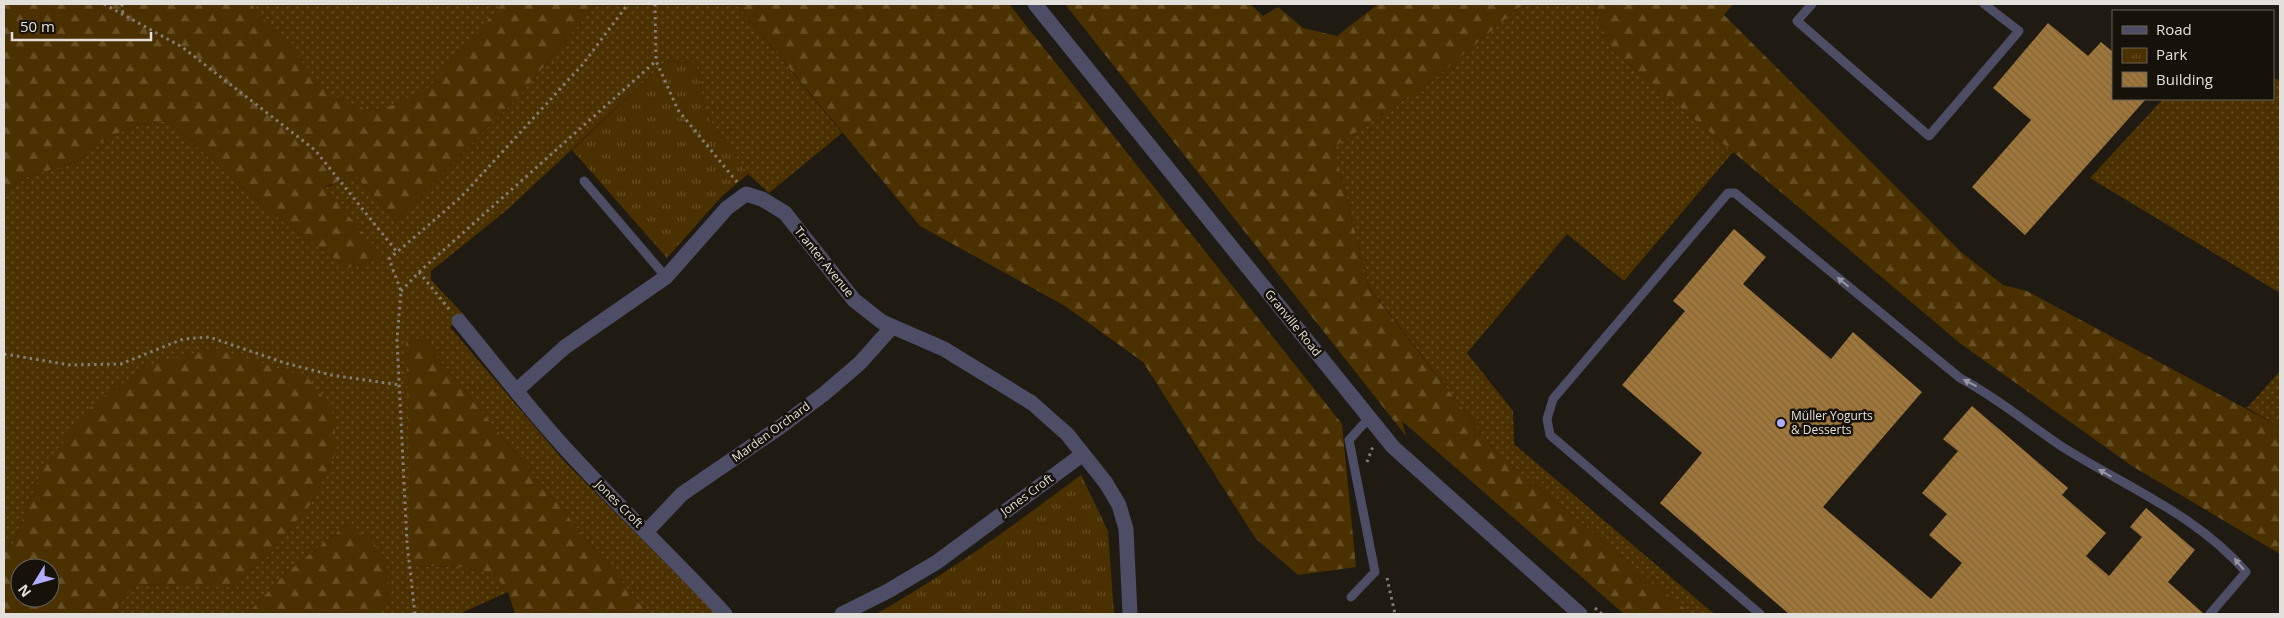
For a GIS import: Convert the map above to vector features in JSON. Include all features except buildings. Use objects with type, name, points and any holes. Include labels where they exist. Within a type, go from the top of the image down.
[{"type":"street","name":"Granville Road","points":[[1035,4],[1393,447],[1580,614]]},
{"type":"street","points":[[517,390],[565,347],[666,277],[726,208],[746,194]]},
{"type":"street","name":"Tranter Avenue","points":[[746,194],[762,199],[785,213],[854,300],[882,322],[944,349],[1032,403],[1067,434],[1106,483],[1119,505],[1126,529],[1130,614]]},
{"type":"street","name":"Jones Croft","points":[[459,321],[575,459],[684,569],[725,614]]},
{"type":"street","name":"Marden Orchard","points":[[646,532],[682,494],[780,427],[825,393],[860,363],[892,327]]},
{"type":"street","name":"Jones Croft","points":[[842,614],[888,591],[937,562],[1083,454]]},
{"type":"lane","points":[[1812,4],[1797,21],[1930,136],[2018,31],[1984,4]]},
{"type":"lane","points":[[584,182],[666,277]]},
{"type":"lane","points":[[1760,614],[1550,435],[1547,419],[1553,399],[1728,193],[1735,193],[1960,378],[1981,389],[2060,445],[2175,511],[2228,551],[2246,572],[2210,614]]},
{"type":"lane","points":[[1352,597],[1376,572],[1349,440],[1369,418]]},
{"type":"path","points":[[104,4],[182,47],[315,150],[398,252]]},
{"type":"path","points":[[122,4],[123,14]]},
{"type":"path","points":[[415,614],[407,543],[400,385],[396,340],[401,291],[389,259],[461,197],[583,64],[628,4]]},
{"type":"path","points":[[654,4],[656,61],[678,110],[746,194]]},
{"type":"path","points":[[401,291],[656,61]]},
{"type":"path","points":[[420,272],[459,321]]},
{"type":"path","points":[[4,354],[70,365],[121,364],[183,339],[209,337],[285,363],[332,374],[400,385]]},
{"type":"green space","points":[[4,4],[251,4],[330,94],[374,113],[426,90],[502,4],[596,4],[520,95],[396,220],[355,175],[325,187],[383,258],[347,268],[268,210],[168,121],[141,124],[110,136],[76,162],[24,178],[4,194]]},
{"type":"green space","points":[[251,4],[502,4],[426,91],[374,113],[330,95]]},
{"type":"green space","points":[[596,4],[736,4],[842,133],[769,193],[748,174],[706,114],[696,63],[666,61],[507,210],[431,271],[431,280],[465,316],[450,327],[564,461],[716,614],[648,614],[423,340],[412,566],[462,567],[493,573],[508,592],[459,614],[373,614],[389,597],[346,525],[285,574],[247,614],[114,614],[133,585],[231,586],[267,557],[313,501],[337,450],[43,467],[13,544],[4,548],[4,194],[24,178],[76,162],[110,136],[141,124],[168,121],[268,210],[347,268],[382,258],[325,188],[355,175],[396,220],[520,95]]},
{"type":"green space","points":[[736,4],[1009,4],[1342,424],[1356,567],[1298,575],[1256,539],[1143,362],[1065,306],[920,226]]},
{"type":"green space","points":[[1065,4],[1250,4],[1263,16],[1278,7],[1303,28],[1337,36],[1378,4],[1523,4],[1437,77],[1334,147],[1369,288],[1498,454],[1691,614],[1624,614],[1402,421],[1406,436]]},
{"type":"green space","points":[[1523,4],[1593,4],[1612,50],[1733,152],[1624,281],[1567,234],[1467,353],[1513,411],[1514,444],[1713,613],[1719,614],[1691,614],[1498,454],[1369,287],[1334,147],[1437,77]]},
{"type":"green space","points":[[1593,4],[1733,4],[1724,15],[1961,252],[2003,285],[2027,291],[2280,427],[2280,554],[2132,466],[1961,344],[1612,50]]},
{"type":"green space","points":[[666,61],[696,63],[706,114],[748,174],[722,196],[667,258],[572,150]]},
{"type":"green space","points":[[2274,78],[2280,80],[2280,293],[2090,178],[2162,100],[2274,100]]},
{"type":"green space","points":[[423,340],[648,614],[515,614],[508,592],[493,573],[462,567],[412,566],[406,341]]},
{"type":"green space","points":[[213,348],[307,377],[332,408],[337,450],[313,501],[267,557],[230,587],[133,585],[114,614],[4,614],[4,548],[13,544],[43,467],[94,403],[150,365]]},
{"type":"green space","points":[[2280,371],[2280,427],[2247,408]]},
{"type":"green space","points":[[1081,475],[1108,531],[1114,614],[876,614],[955,565]]},
{"type":"green space","points":[[346,525],[368,537],[387,559],[389,597],[373,614],[247,614],[285,574]]},
{"type":"place","name":"Müller Yogurts & Desserts","points":[[1781,423]]}]
